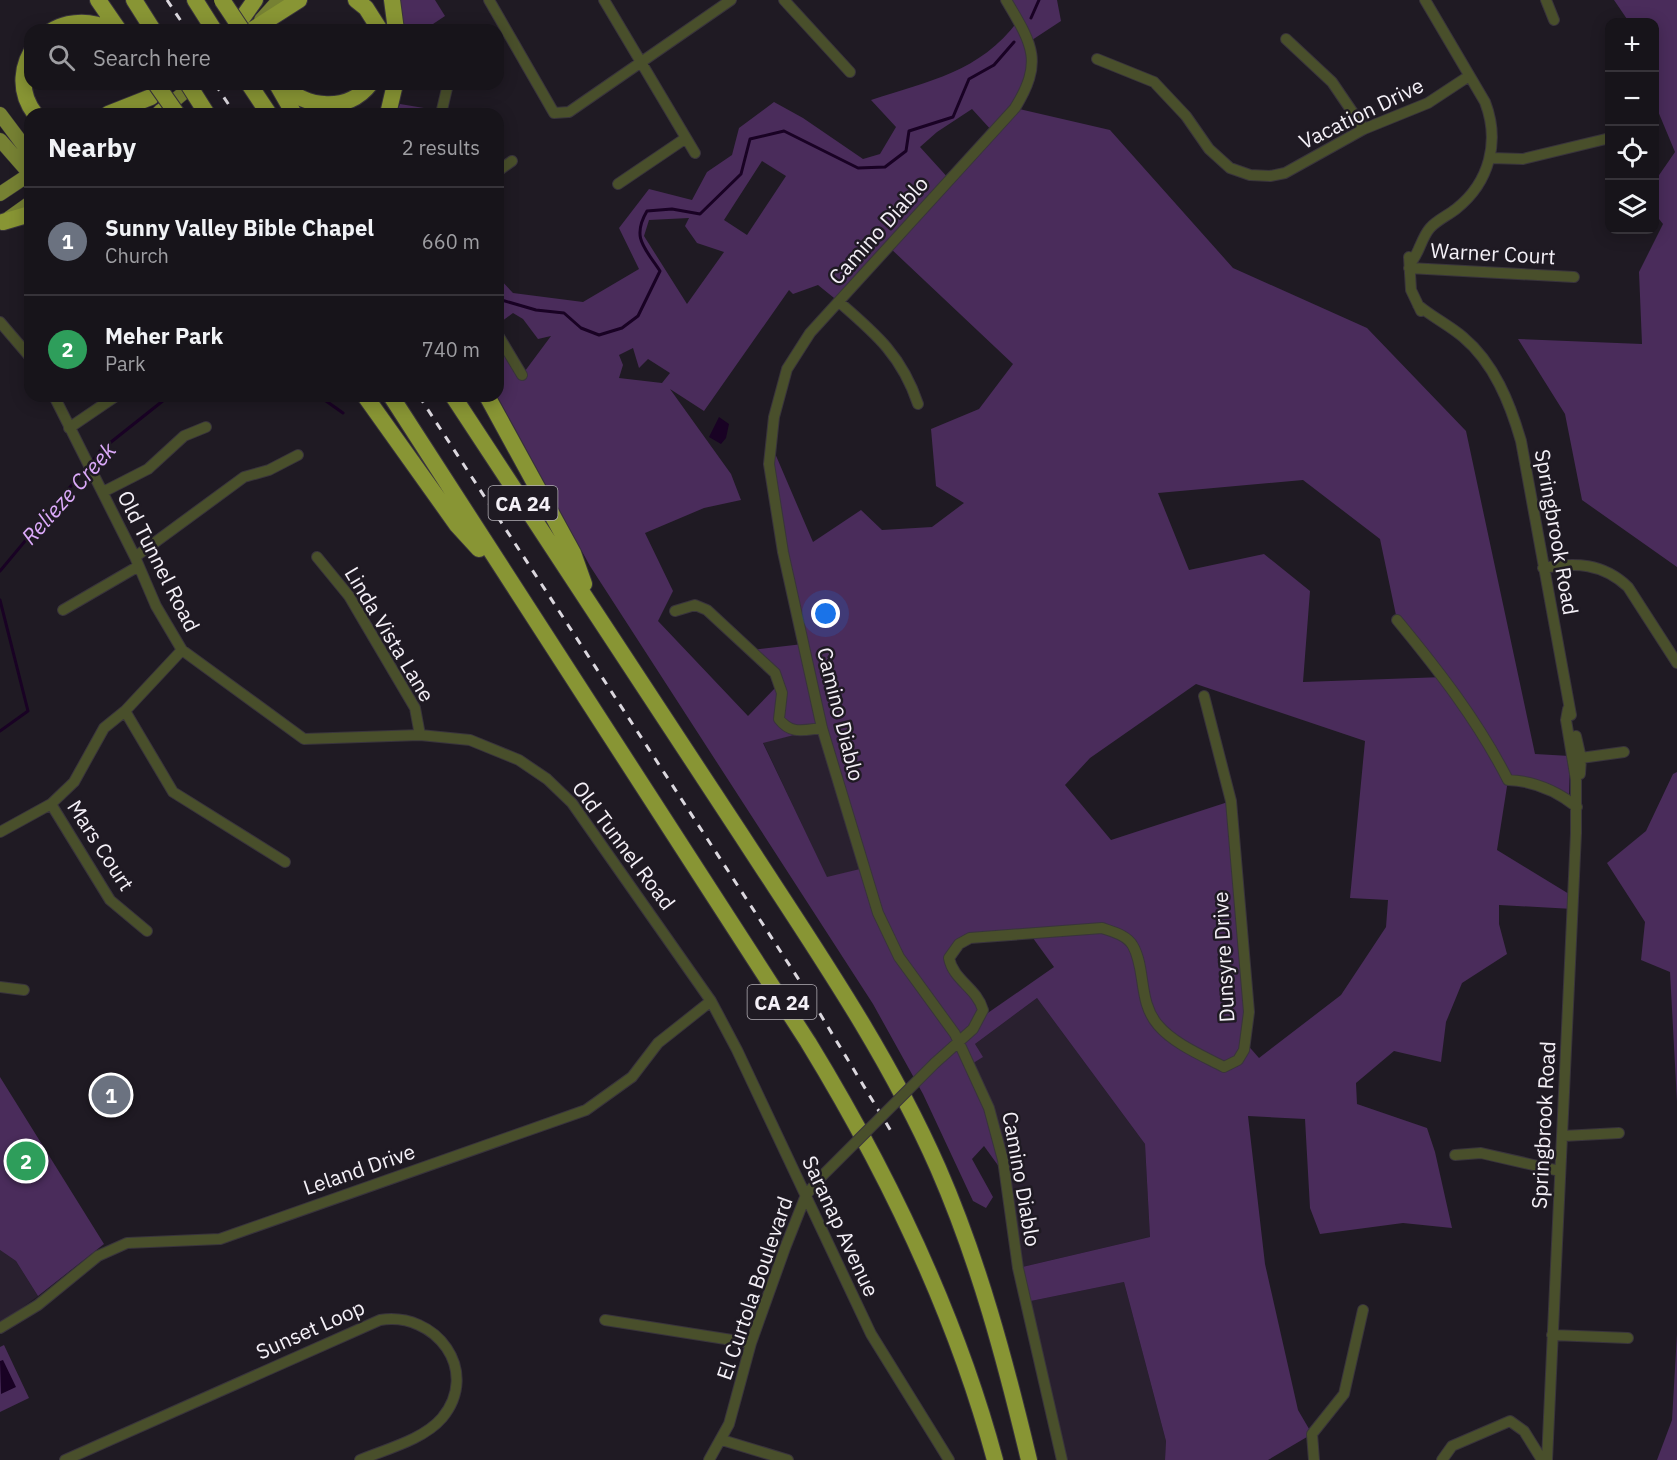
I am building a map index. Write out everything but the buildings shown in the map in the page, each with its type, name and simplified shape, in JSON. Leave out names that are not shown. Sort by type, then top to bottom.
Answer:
[{"type":"highway","points":[[98,0],[115,24]]},
{"type":"highway","points":[[134,0],[149,24]]},
{"type":"highway","points":[[222,0],[244,24]]},
{"type":"highway","points":[[248,24],[257,0]]},
{"type":"highway","points":[[253,24],[299,0]]},
{"type":"highway","points":[[356,0],[366,8],[376,24]]},
{"type":"highway","points":[[392,0],[395,24]]},
{"type":"highway","points":[[197,3],[210,24]]},
{"type":"highway","points":[[56,12],[79,10],[94,16],[104,24]]},
{"type":"highway","points":[[12,53],[12,82],[19,97],[29,108]]},
{"type":"highway","points":[[120,108],[154,90],[162,108]]},
{"type":"highway","points":[[192,90],[203,108]]},
{"type":"highway","points":[[254,90],[265,108]]},
{"type":"highway","points":[[280,90],[290,108]]},
{"type":"highway","points":[[289,90],[298,98],[328,105],[355,98],[364,90]]},
{"type":"highway","points":[[389,108],[394,90]]},
{"type":"highway","points":[[1,223],[24,216]]},
{"type":"highway","points":[[367,402],[457,525],[506,577]]},
{"type":"highway","name":"CA 24","points":[[395,402],[808,1042],[847,1107],[891,1191],[931,1277],[971,1383],[995,1460]]},
{"type":"highway","name":"CA 24","points":[[457,402],[831,973],[876,1046],[913,1115],[948,1192],[972,1254],[995,1326],[1029,1458]]},
{"type":"highway","points":[[490,402],[573,553],[593,610]]},
{"type":"main road","points":[[251,24],[279,0]]},
{"type":"main road","points":[[133,108],[154,90]]},
{"type":"main road","points":[[169,108],[188,90]]},
{"type":"main road","points":[[0,112],[24,134]]},
{"type":"main road","points":[[0,112],[24,146]]},
{"type":"main road","points":[[0,140],[24,167]]},
{"type":"main road","points":[[0,194],[24,178]]},
{"type":"main road","points":[[1,223],[24,207]]},
{"type":"street","points":[[489,0],[499,24]]},
{"type":"street","points":[[604,0],[643,62],[695,153]]},
{"type":"street","points":[[504,35],[554,113],[569,112],[731,0]]},
{"type":"street","points":[[784,0],[850,72]]},
{"type":"street","name":"Camino Diablo","points":[[1006,0],[1029,42],[1034,68],[1024,93],[1015,108],[810,333],[787,369],[774,417],[769,464],[783,552],[822,728],[878,913],[904,964],[958,1040],[990,1108],[999,1144],[1018,1268],[1062,1460]]},
{"type":"street","points":[[1420,0],[1437,23]]},
{"type":"street","points":[[1410,265],[1412,245],[1418,232],[1438,213],[1465,199],[1478,184],[1491,158],[1491,120],[1469,76],[1425,0]]},
{"type":"street","points":[[1546,0],[1554,20]]},
{"type":"street","points":[[1286,39],[1332,82],[1364,129]]},
{"type":"street","name":"Vacation Drive","points":[[1096,59],[1154,82],[1186,116],[1209,149],[1230,168],[1250,175],[1270,176],[1285,173],[1364,129],[1428,103],[1469,76]]},
{"type":"street","points":[[442,108],[447,90]]},
{"type":"street","points":[[618,184],[686,138]]},
{"type":"street","points":[[1491,158],[1523,159],[1605,139]]},
{"type":"street","points":[[504,167],[512,161]]},
{"type":"street","name":"Warner Court","points":[[1410,265],[1574,277]]},
{"type":"street","name":"Springbrook Road","points":[[1410,265],[1411,290],[1418,305],[1462,336],[1482,357],[1511,406],[1521,441],[1568,709],[1581,758],[1576,792]]},
{"type":"street","points":[[839,302],[891,350],[912,386],[918,404]]},
{"type":"street","points":[[2,327],[24,351]]},
{"type":"street","points":[[504,345],[522,375]]},
{"type":"street","name":"Old Tunnel Road","points":[[57,402],[103,492],[156,606],[182,650],[304,739],[420,735],[461,738],[495,748],[534,769],[560,790],[582,816],[711,1001]]},
{"type":"street","points":[[69,428],[107,402]]},
{"type":"street","points":[[103,492],[148,469],[184,436],[206,427]]},
{"type":"street","points":[[63,610],[136,562],[244,477],[269,470],[298,454]]},
{"type":"street","name":"Linda Vista Lane","points":[[317,557],[349,596],[415,708],[420,735]]},
{"type":"street","points":[[1543,568],[1567,564],[1590,565],[1618,578],[1628,587],[1677,663]]},
{"type":"street","points":[[675,611],[695,605],[707,610],[775,672],[782,693],[779,719],[785,727],[799,731],[822,728]]},
{"type":"street","points":[[1396,620],[1469,712],[1508,780],[1541,786],[1563,795],[1577,807]]},
{"type":"street","points":[[0,832],[51,804],[74,782],[104,728],[125,711],[182,650]]},
{"type":"street","name":"Dunsyre Drive","points":[[958,1040],[973,1029],[984,1010],[980,997],[951,968],[949,958],[959,944],[970,938],[1102,928],[1120,934],[1133,946],[1148,1010],[1158,1026],[1192,1050],[1224,1067],[1238,1060],[1244,1050],[1249,1012],[1232,813],[1204,696]]},
{"type":"street","name":"Springbrook Road","points":[[1544,1460],[1563,1136],[1577,807],[1566,720],[1568,709]]},
{"type":"street","points":[[125,711],[173,792],[285,862]]},
{"type":"street","points":[[1581,758],[1624,752]]},
{"type":"street","name":"Mars Court","points":[[51,804],[110,900],[147,931]]},
{"type":"street","points":[[0,987],[24,990]]},
{"type":"street","name":"Saranap Avenue","points":[[711,1001],[871,1334],[949,1460]]},
{"type":"street","name":"Leland Drive","points":[[0,1328],[38,1305],[98,1257],[128,1243],[219,1239],[586,1110],[632,1077],[658,1043],[711,1001]]},
{"type":"street","name":"El Curtola Boulevard","points":[[709,1460],[729,1424],[751,1343],[806,1195],[822,1176],[958,1040]]},
{"type":"street","points":[[1563,1136],[1619,1133]]},
{"type":"street","points":[[1455,1155],[1481,1153],[1560,1172]]},
{"type":"street","points":[[1314,1460],[1312,1434],[1344,1394],[1363,1310]]},
{"type":"street","name":"Sunset Loop","points":[[65,1460],[380,1320],[393,1318],[423,1325],[436,1335],[455,1363],[457,1376],[449,1407],[428,1429],[360,1460]]},
{"type":"street","points":[[605,1320],[751,1343]]},
{"type":"street","points":[[1552,1335],[1628,1338]]},
{"type":"street","points":[[1442,1460],[1452,1446],[1510,1421],[1524,1431],[1544,1460]]},
{"type":"street","points":[[722,1440],[788,1460]]},
{"type":"shaded area","points":[[400,0],[435,0],[445,16],[433,24],[403,24]]},
{"type":"shaded area","points":[[1006,0],[1057,0],[1061,21],[1029,42],[1033,68],[1015,108],[1110,130],[1233,268],[1367,328],[1466,431],[1535,754],[1570,756],[1569,799],[1508,780],[1497,850],[1574,897],[1573,909],[1499,905],[1499,924],[1507,954],[1462,983],[1446,1022],[1441,1062],[1394,1051],[1356,1083],[1357,1104],[1427,1128],[1435,1152],[1452,1228],[1403,1223],[1320,1234],[1310,1208],[1305,1119],[1248,1116],[1265,1264],[1298,1410],[1312,1434],[1268,1460],[1165,1460],[1166,1441],[1124,1282],[1026,1302],[1018,1268],[1150,1237],[1145,1144],[1037,998],[975,1044],[983,1057],[970,1065],[1005,1175],[984,1146],[972,1159],[993,1197],[986,1208],[973,1201],[923,1094],[873,1004],[590,566],[500,402],[504,402],[504,345],[522,375],[551,336],[538,339],[523,319],[513,313],[504,320],[504,283],[513,293],[583,302],[639,269],[619,228],[649,189],[692,200],[707,172],[732,155],[739,128],[774,102],[803,118],[863,159],[880,154],[896,127],[871,100],[952,72],[987,52],[1018,21]],"holes":[[[972,109],[993,132],[950,180],[920,147],[937,132]],[[762,161],[786,176],[747,235],[724,220]],[[689,218],[685,226],[697,243],[724,252],[687,304],[644,236],[649,220]],[[889,247],[1013,364],[979,409],[931,429],[936,486],[964,503],[932,527],[882,530],[861,510],[813,542],[771,444],[783,552],[803,644],[752,650],[775,672],[777,686],[748,716],[658,621],[673,591],[645,533],[704,508],[741,500],[731,474],[670,389],[704,411],[789,290],[793,294],[818,285],[839,302]],[[633,348],[639,368],[648,359],[670,373],[662,383],[619,378],[623,365],[619,355]],[[1303,480],[1380,539],[1397,620],[1444,677],[1303,682],[1310,591],[1264,554],[1189,570],[1158,493]],[[1196,684],[1365,741],[1350,898],[1388,900],[1386,927],[1341,995],[1259,1058],[1245,1042],[1249,1012],[1231,801],[1111,840],[1065,785],[1090,758]],[[821,728],[864,868],[827,877],[763,743]],[[1030,934],[1054,967],[982,1017],[983,1010],[949,958],[970,938]]]},
{"type":"shaded area","points":[[1614,0],[1677,0],[1677,567],[1582,500],[1565,414],[1518,339],[1642,344],[1639,272],[1663,224],[1659,219],[1659,175],[1675,152],[1659,114],[1659,18],[1626,18]]},
{"type":"shaded area","points":[[400,104],[424,108],[398,108]]},
{"type":"shaded area","points":[[719,417],[729,424],[726,438],[721,444],[709,437]]},
{"type":"shaded area","points":[[822,728],[864,868],[827,878],[763,742]]},
{"type":"shaded area","points":[[1677,772],[1677,1102],[1670,972],[1641,960],[1645,922],[1607,863],[1646,831],[1673,774]]},
{"type":"shaded area","points":[[1037,998],[1145,1144],[1150,1237],[1018,1268],[1003,1160],[970,1065],[975,1044]]},
{"type":"shaded area","points":[[0,1077],[104,1244],[38,1296],[16,1261],[0,1250]]},
{"type":"shaded area","points":[[0,1250],[16,1261],[38,1296],[0,1324]]},
{"type":"shaded area","points":[[1124,1282],[1166,1441],[1165,1460],[1062,1460],[1026,1302]]},
{"type":"shaded area","points":[[1677,1334],[1677,1460],[1657,1460],[1672,1420]]},
{"type":"shaded area","points":[[4,1345],[29,1398],[0,1412],[0,1347]]},
{"type":"shaded area","points":[[3,1360],[16,1387],[1,1394],[0,1361]]},
{"type":"waterway","points":[[1031,18],[1039,0]]},
{"type":"waterway","points":[[504,301],[536,310],[564,313],[581,328],[599,335],[622,328],[638,316],[660,271],[645,249],[640,236],[642,220],[647,211],[672,209],[700,214],[741,174],[750,139],[784,131],[858,168],[885,167],[906,151],[909,131],[953,117],[969,79],[994,65],[1014,42]]},
{"type":"waterway","name":"Relieze Creek","points":[[91,463],[101,450],[161,402]]},
{"type":"waterway","name":"Relieze Creek","points":[[327,402],[343,413]]},
{"type":"waterway","name":"Relieze Creek","points":[[0,571],[86,468]]},
{"type":"waterway","name":"Relieze Creek","points":[[0,600],[28,711],[0,731]]},
{"type":"railway","points":[[167,0],[183,24]]},
{"type":"railway","points":[[219,90],[231,108]]},
{"type":"railway","points":[[423,402],[805,989],[894,1136]]},
{"type":"place","name":"Sunny Valley Bible Chapel","points":[[111,1095]]},
{"type":"place","name":"Meher Park","points":[[26,1161]]}]
